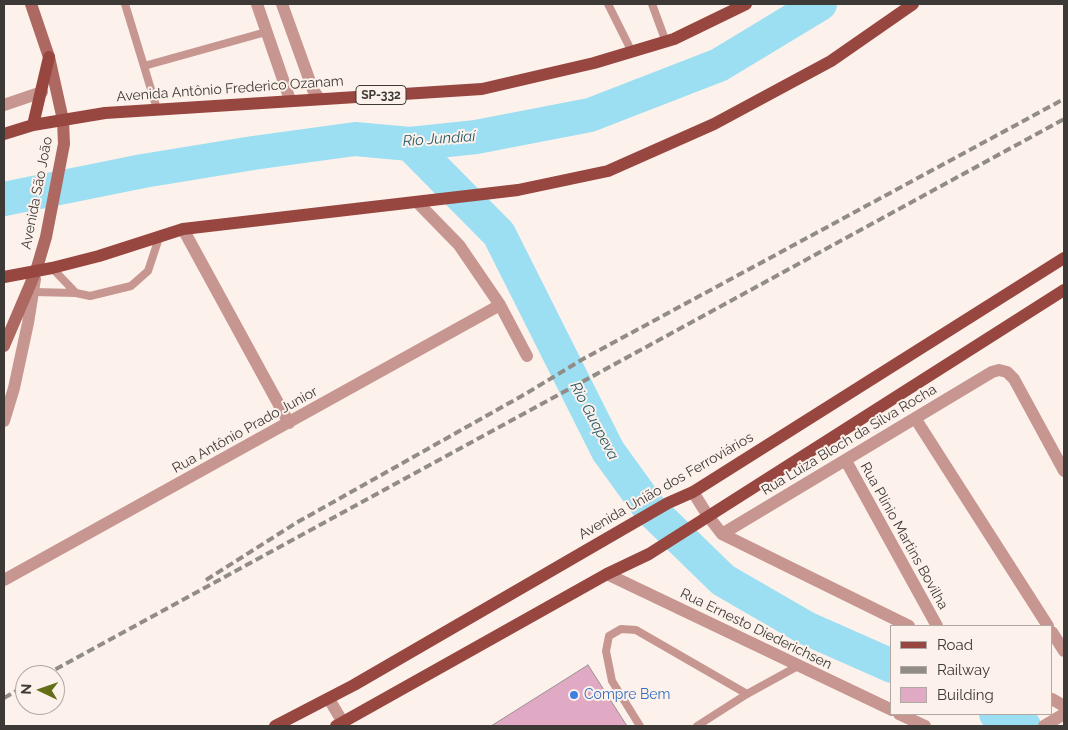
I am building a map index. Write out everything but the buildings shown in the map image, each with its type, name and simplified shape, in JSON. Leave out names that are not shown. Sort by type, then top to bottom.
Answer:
[{"type":"main road","name":"Avenida São João","points":[[4,346],[36,271],[46,237],[64,144],[63,120],[49,57],[32,4]]},
{"type":"main road","name":"Avenida Antônio Frederico Ozanam","points":[[4,134],[33,125],[105,113],[482,89],[594,63],[666,42],[746,4]]},
{"type":"main road","points":[[4,277],[52,268],[99,256],[183,229],[518,190],[608,171],[714,124],[831,61],[913,4]]},
{"type":"main road","points":[[33,125],[49,57]]},
{"type":"main road","name":"Avenida União dos Ferroviários","points":[[275,726],[329,699],[628,528],[668,503],[693,492],[1064,258]]},
{"type":"main road","points":[[341,725],[607,574],[649,554],[1064,290]]},
{"type":"street","points":[[256,4],[290,100]]},
{"type":"street","points":[[282,4],[313,90],[319,98]]},
{"type":"street","points":[[4,105],[42,92]]},
{"type":"street","points":[[417,202],[459,245],[500,305],[526,356]]},
{"type":"street","points":[[183,229],[289,423]]},
{"type":"street","name":"Avenida São João","points":[[4,421],[14,388],[28,323],[36,271]]},
{"type":"street","name":"Rua Antônio Prado Junior","points":[[4,580],[500,305]]},
{"type":"street","name":"Rua Luiza Bloch da Silva Rocha","points":[[722,534],[992,372],[999,370],[1007,372],[1014,379],[1064,471]]},
{"type":"street","points":[[915,418],[1047,625]]},
{"type":"street","name":"Rua Plínio Martins Bovilha","points":[[846,461],[936,625]]},
{"type":"street","points":[[693,492],[706,517],[722,534],[907,625]]},
{"type":"street","name":"Rua Ernesto Diederichsen","points":[[607,574],[890,709]]},
{"type":"street","points":[[1053,634],[1064,651]]},
{"type":"street","points":[[329,699],[341,725]]},
{"type":"street","points":[[901,715],[925,726]]},
{"type":"street","points":[[1044,726],[1060,716]]},
{"type":"lane","points":[[125,4],[157,109]]},
{"type":"lane","points":[[608,4],[632,52]]},
{"type":"lane","points":[[652,4],[666,42]]},
{"type":"lane","points":[[144,66],[266,32]]},
{"type":"lane","points":[[33,292],[76,293],[90,296],[131,286],[148,271],[159,238]]},
{"type":"lane","points":[[52,268],[76,293]]},
{"type":"lane","points":[[640,726],[612,681],[606,651],[609,636],[621,629],[636,630],[747,694]]},
{"type":"lane","points":[[697,726],[709,723],[747,694],[798,666]]},
{"type":"waterway","name":"Rio Jundiaí","points":[[4,199],[143,171],[253,153],[355,139],[410,144],[476,137],[590,115],[719,65],[820,4]]},
{"type":"waterway","name":"Rio Guapeva","points":[[410,144],[499,234],[608,451],[650,509],[723,580],[806,628],[890,665]]},
{"type":"waterway","name":"Rio Guapeva","points":[[998,715],[1024,726]]},
{"type":"railway","points":[[206,580],[296,523],[527,393],[583,359],[1064,99]]},
{"type":"railway","points":[[63,665],[1064,119]]},
{"type":"railway","points":[[4,698],[15,692]]},
{"type":"place","name":"Compre Bem","points":[[574,695]]}]
